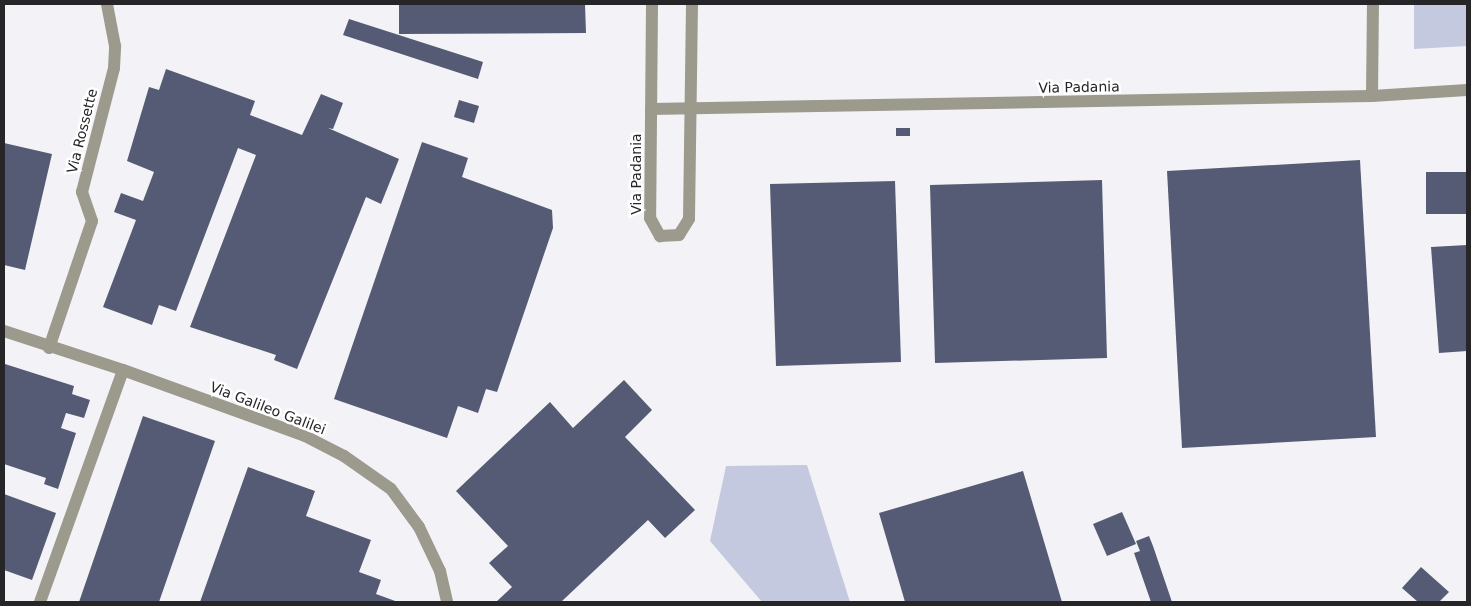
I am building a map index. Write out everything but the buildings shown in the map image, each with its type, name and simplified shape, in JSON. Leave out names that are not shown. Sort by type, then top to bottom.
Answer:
[{"type":"street","name":"Via Rossette","points":[[49,348],[92,221],[82,192],[114,68],[115,46],[107,4]]},
{"type":"street","name":"Via Padania","points":[[652,4],[650,218],[660,236],[679,235],[690,220],[692,4]]},
{"type":"street","points":[[1372,96],[1373,4]]},
{"type":"street","name":"Via Padania","points":[[651,109],[1372,96],[1467,90]]},
{"type":"street","name":"Via Galileo Galilei","points":[[4,331],[49,348],[123,370],[305,436],[344,456],[391,489],[419,527],[440,571],[447,602]]},
{"type":"street","points":[[40,602],[123,370]]},
{"type":"shaded area","points":[[1414,4],[1467,4],[1467,46],[1414,49]]},
{"type":"shaded area","points":[[807,465],[850,602],[762,602],[710,541],[726,466]]}]
